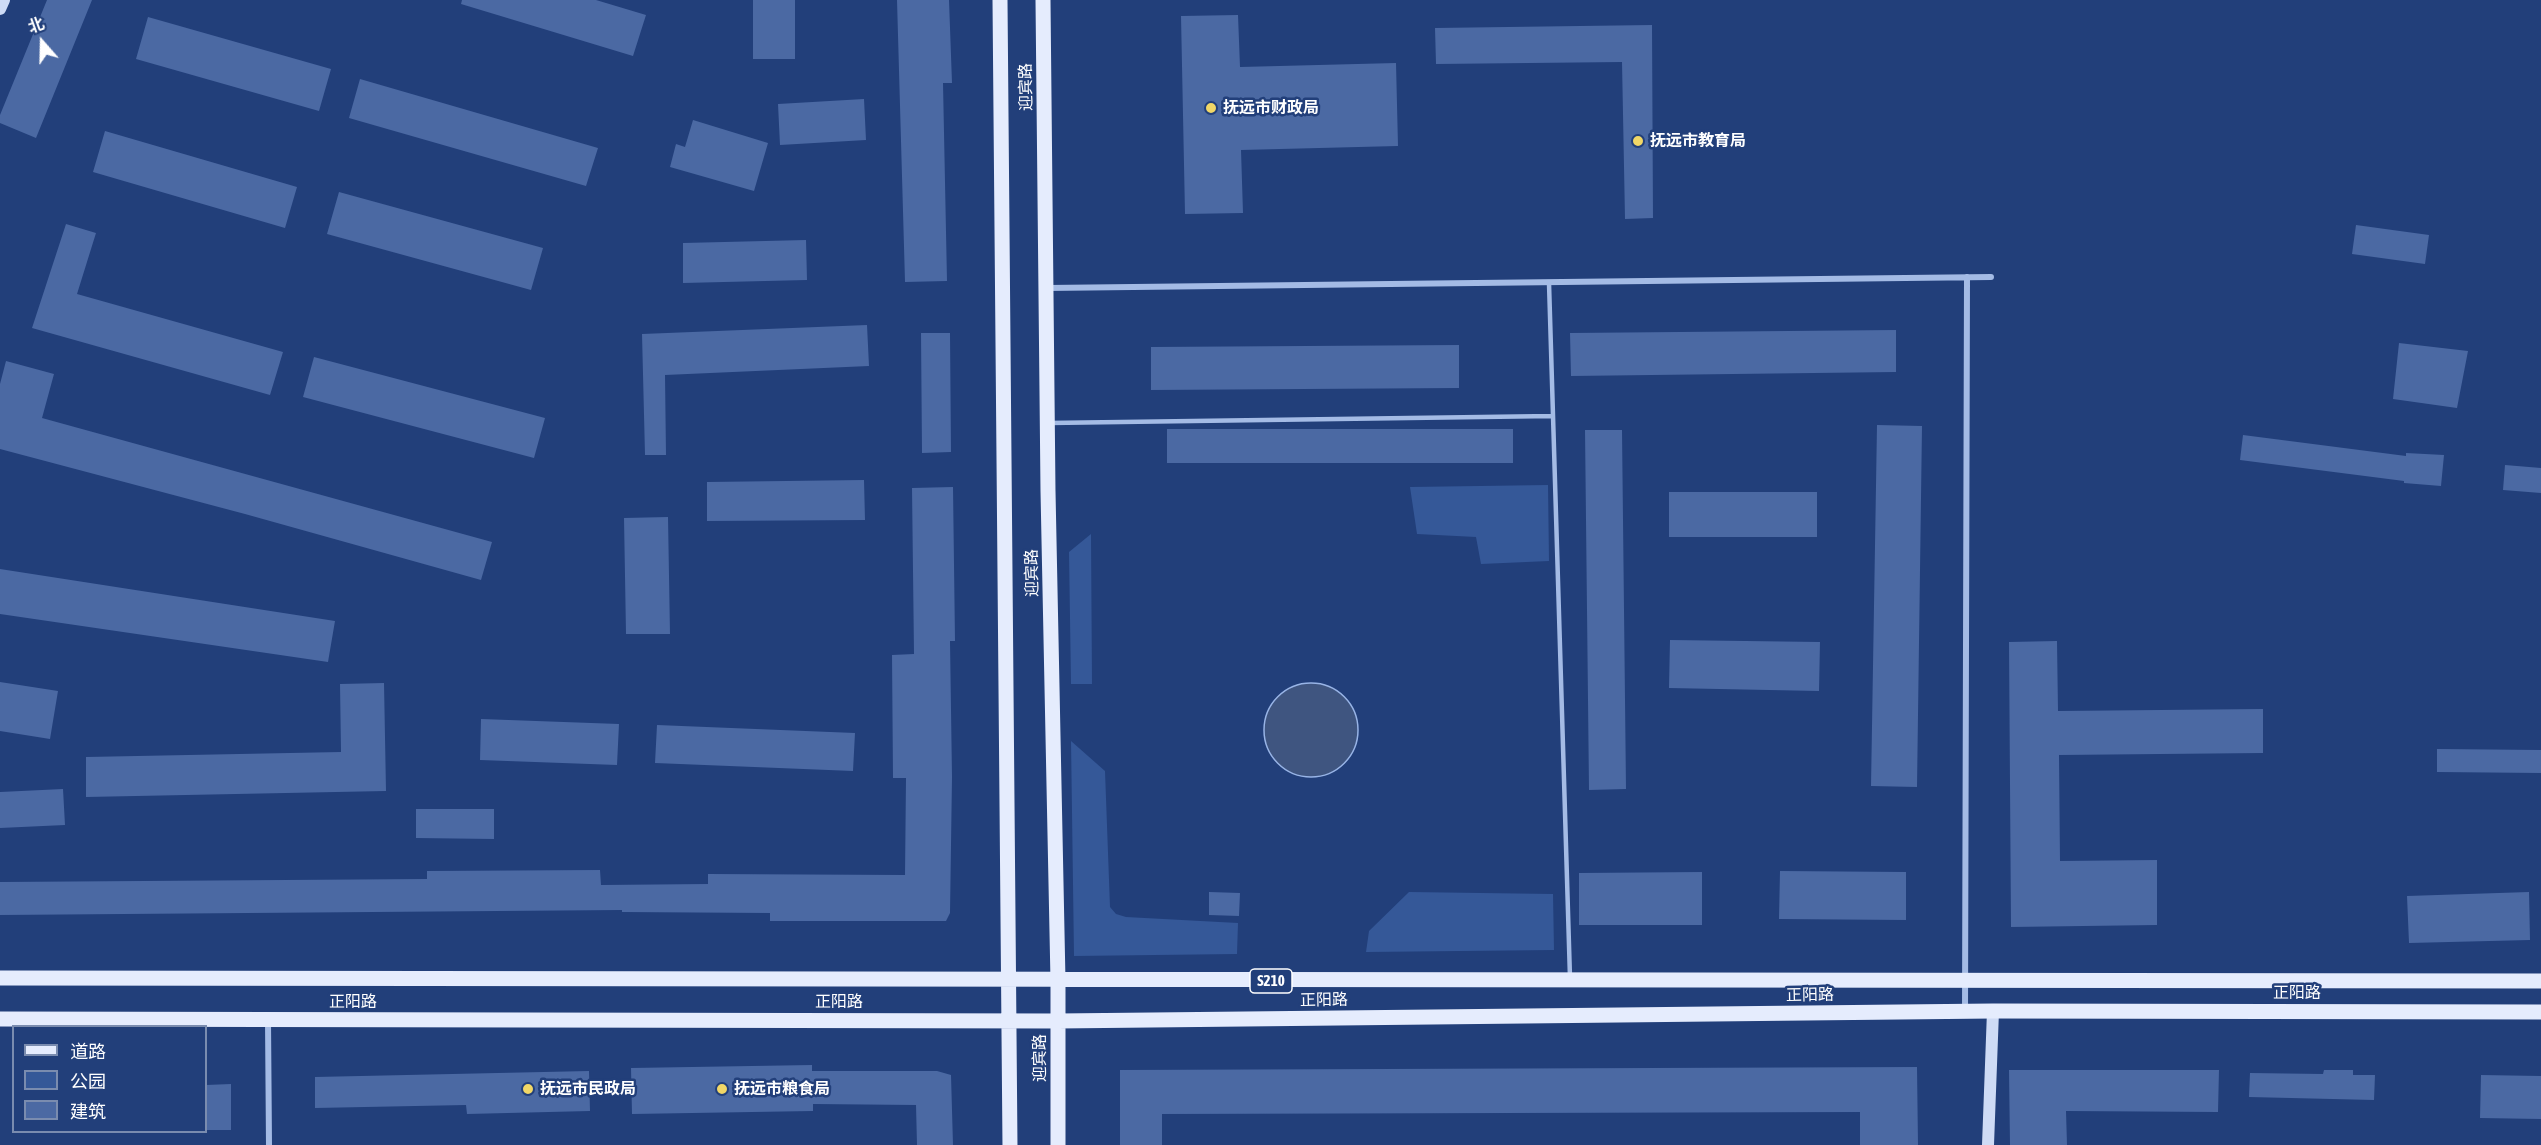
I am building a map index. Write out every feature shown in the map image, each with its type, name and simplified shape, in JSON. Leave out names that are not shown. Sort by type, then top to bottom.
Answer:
[{"type":"main road","name":"迎宾路","points":[[1000,0],[1010,1145]]},
{"type":"main road","name":"迎宾路","points":[[1043,0],[1047,423],[1058,981],[1058,1145]]},
{"type":"main road","name":"正阳路","points":[[0,978],[1010,981],[2541,981]]},
{"type":"main road","name":"正阳路","points":[[0,1018],[1058,1021],[1965,1011],[2541,1012]]},
{"type":"street","points":[[0,9],[4,0]]},
{"type":"street","points":[[1965,1011],[1967,277]]},
{"type":"street","points":[[1046,288],[1991,277]]},
{"type":"street","points":[[1988,1145],[1993,1011]]},
{"type":"street","points":[[268,1020],[269,1145]]},
{"type":"lane","points":[[1549,283],[1570,981]]},
{"type":"lane","points":[[1047,423],[1553,416]]},
{"type":"green space","points":[[1548,485],[1549,561],[1481,564],[1476,537],[1417,534],[1410,487]]},
{"type":"green space","points":[[1091,534],[1092,684],[1071,684],[1069,552]]},
{"type":"green space","points":[[1071,741],[1105,771],[1110,907],[1116,914],[1126,917],[1238,923],[1237,954],[1074,956]]},
{"type":"green space","points":[[1409,892],[1553,894],[1554,950],[1366,952],[1369,931]]},
{"type":"shaded area","points":[[1302,683],[1320,683],[1345,696],[1355,712],[1358,730],[1355,748],[1345,764],[1320,777],[1302,777],[1277,764],[1264,739],[1264,721],[1277,696]]},
{"type":"building","points":[[47,0],[92,0],[36,138],[0,123],[0,115]]},
{"type":"building","points":[[462,0],[596,0],[646,15],[633,56],[461,4]]},
{"type":"building","points":[[753,0],[795,0],[795,59],[753,59]]},
{"type":"building","points":[[897,0],[949,0],[952,83],[943,83],[947,281],[905,282]]},
{"type":"building","points":[[1238,15],[1240,67],[1396,63],[1398,146],[1241,150],[1243,213],[1185,214],[1181,16]]},
{"type":"building","points":[[148,17],[331,69],[319,111],[136,59]]},
{"type":"building","name":"抚远市教育局","points":[[1652,25],[1653,218],[1625,219],[1622,62],[1436,64],[1435,28]]},
{"type":"building","points":[[360,79],[598,148],[586,186],[349,118]]},
{"type":"building","points":[[864,99],[866,140],[780,145],[778,104]]},
{"type":"building","points":[[693,120],[768,143],[754,191],[670,167],[676,144],[685,147]]},
{"type":"building","points":[[105,131],[297,187],[285,228],[93,172]]},
{"type":"building","points":[[339,192],[543,248],[531,290],[327,234]]},
{"type":"building","points":[[66,224],[96,233],[77,294],[283,352],[270,395],[32,328]]},
{"type":"building","points":[[2356,225],[2429,235],[2425,264],[2352,254]]},
{"type":"building","points":[[806,240],[807,280],[683,283],[683,243]]},
{"type":"building","points":[[867,325],[869,366],[665,375],[666,455],[645,455],[642,334]]},
{"type":"building","points":[[1896,330],[1896,372],[1571,376],[1570,333]]},
{"type":"building","points":[[921,333],[950,333],[951,452],[922,453]]},
{"type":"building","points":[[2399,343],[2468,351],[2457,408],[2393,399]]},
{"type":"building","points":[[1459,345],[1459,388],[1151,390],[1151,347]]},
{"type":"building","points":[[314,357],[545,418],[534,458],[303,397]]},
{"type":"building","points":[[6,361],[54,374],[42,418],[492,542],[481,580],[0,449],[0,384]]},
{"type":"building","points":[[1877,425],[1922,426],[1917,787],[1871,786]]},
{"type":"building","points":[[1167,429],[1513,429],[1513,463],[1167,463]]},
{"type":"building","points":[[1585,430],[1622,430],[1626,789],[1589,790]]},
{"type":"building","points":[[2243,435],[2406,456],[2406,453],[2444,455],[2441,486],[2240,460]]},
{"type":"building","points":[[2505,465],[2541,468],[2541,493],[2503,490]]},
{"type":"building","points":[[864,480],[865,520],[707,521],[707,482]]},
{"type":"building","points":[[953,487],[955,641],[950,641],[952,777],[950,913],[946,921],[770,921],[770,913],[622,912],[622,910],[0,915],[0,882],[427,879],[427,871],[600,870],[601,885],[708,884],[708,874],[905,875],[906,778],[893,778],[892,655],[914,654],[912,488]]},
{"type":"building","points":[[1669,492],[1817,492],[1817,537],[1669,537]]},
{"type":"building","points":[[668,517],[670,634],[626,634],[624,518]]},
{"type":"building","points":[[0,569],[335,621],[328,662],[0,614]]},
{"type":"building","points":[[1670,640],[1820,642],[1819,691],[1669,688]]},
{"type":"building","points":[[2057,641],[2058,711],[2263,709],[2263,753],[2059,755],[2060,861],[2157,860],[2157,925],[2011,927],[2009,642]]},
{"type":"building","points":[[0,682],[58,691],[50,739],[0,731]]},
{"type":"building","points":[[384,683],[386,791],[86,797],[86,757],[341,752],[340,684]]},
{"type":"building","points":[[481,719],[619,724],[617,765],[480,760]]},
{"type":"building","points":[[657,725],[855,733],[853,771],[655,763]]},
{"type":"building","points":[[2437,749],[2541,750],[2541,773],[2437,772]]},
{"type":"building","points":[[63,789],[65,825],[0,828],[0,792]]},
{"type":"building","points":[[416,809],[494,809],[494,839],[416,838]]},
{"type":"building","points":[[1780,871],[1906,872],[1906,920],[1779,919]]},
{"type":"building","points":[[1702,872],[1702,925],[1579,925],[1579,873]]},
{"type":"building","points":[[1209,892],[1240,893],[1239,916],[1209,915]]},
{"type":"building","points":[[2529,892],[2530,940],[2409,943],[2407,896]]},
{"type":"building","points":[[812,1065],[812,1071],[937,1071],[951,1075],[953,1145],[917,1145],[916,1105],[813,1104],[813,1111],[632,1114],[631,1068]]},
{"type":"building","points":[[1917,1067],[1918,1145],[1860,1145],[1860,1112],[1162,1114],[1162,1145],[1120,1145],[1120,1070]]},
{"type":"building","points":[[2009,1070],[2219,1070],[2218,1112],[2066,1111],[2067,1145],[2010,1145]]},
{"type":"building","points":[[2324,1070],[2353,1070],[2353,1075],[2375,1075],[2374,1100],[2249,1097],[2250,1073],[2323,1074]]},
{"type":"building","points":[[589,1071],[590,1111],[467,1114],[466,1105],[315,1108],[315,1077]]},
{"type":"building","points":[[2481,1075],[2541,1076],[2541,1119],[2480,1118]]},
{"type":"building","points":[[231,1084],[231,1130],[207,1130],[207,1085]]},
{"type":"place","name":"抚远市财政局","points":[[1211,108]]},
{"type":"place","name":"抚远市教育局","points":[[1638,141]]},
{"type":"place","name":"抚远市民政局","points":[[528,1089]]},
{"type":"place","name":"抚远市粮食局","points":[[722,1089]]}]
